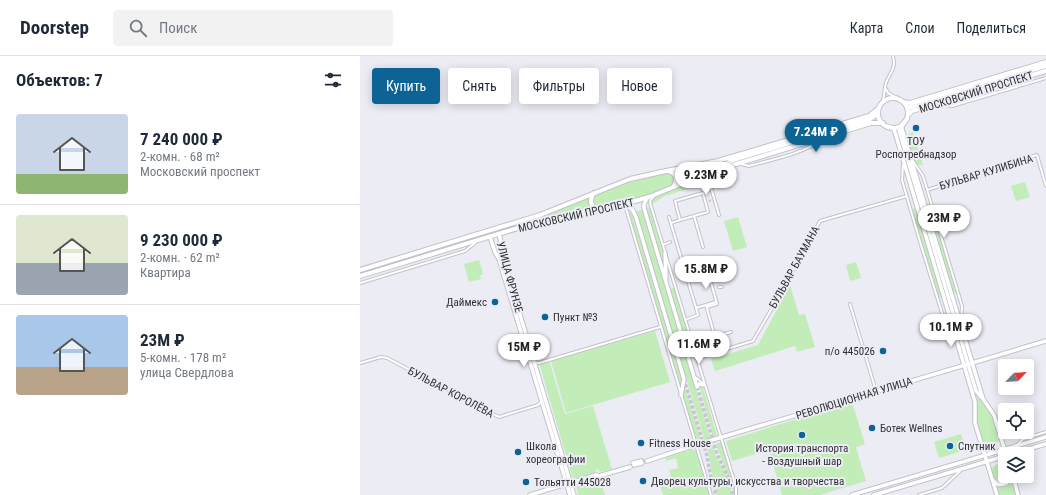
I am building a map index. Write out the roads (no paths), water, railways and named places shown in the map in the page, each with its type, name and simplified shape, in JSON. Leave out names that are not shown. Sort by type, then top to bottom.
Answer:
[{"type":"main road","name":"МОСКОВСКИЙ ПРОСПЕКТ","points":[[901,100],[910,103],[1046,62]]},
{"type":"main road","name":"МОСКОВСКИЙ ПРОСПЕКТ","points":[[907,108],[1046,66]]},
{"type":"main road","name":"МОСКОВСКИЙ ПРОСПЕКТ","points":[[908,115],[912,111],[1046,71]]},
{"type":"main road","points":[[976,401],[968,364],[960,323],[902,129],[908,115],[907,108],[901,100],[889,98],[882,102],[879,108],[879,117],[885,125],[893,128],[895,132],[953,328],[968,364],[982,398]]},
{"type":"main road","name":"МОСКОВСКИЙ ПРОСПЕКТ","points":[[360,270],[540,215],[594,192],[630,180],[666,171],[719,161],[869,116],[879,108]]},
{"type":"main road","name":"МОСКОВСКИЙ ПРОСПЕКТ","points":[[719,161],[732,160],[879,117]]},
{"type":"main road","name":"МОСКОВСКИЙ ПРОСПЕКТ","points":[[721,167],[739,163],[874,122],[885,125]]},
{"type":"main road","points":[[892,127],[898,127],[904,123]]},
{"type":"main road","points":[[899,130],[904,123]]},
{"type":"main road","points":[[885,125],[899,130]]},
{"type":"main road","points":[[899,130],[976,391],[975,420],[997,495]]},
{"type":"main road","name":"МОСКОВСКИЙ ПРОСПЕКТ","points":[[360,276],[544,220],[599,210],[649,197],[721,167],[732,160]]},
{"type":"main road","points":[[719,161],[724,164],[721,167]]},
{"type":"main road","points":[[666,171],[673,173],[676,177],[676,182],[672,188]]},
{"type":"main road","points":[[594,192],[591,198],[591,203],[594,208],[599,210]]},
{"type":"main road","points":[[649,197],[644,204],[644,208],[666,285],[697,387],[699,384],[704,385]]},
{"type":"main road","points":[[624,204],[632,209],[636,216],[684,379],[681,395]]},
{"type":"main road","name":"УЛИЦА ФРУНЗЕ","points":[[497,228],[503,252],[501,258]]},
{"type":"main road","name":"УЛИЦА ФРУНЗЕ","points":[[488,231],[496,254],[501,258],[529,350],[544,409],[556,441]]},
{"type":"main road","points":[[496,254],[500,255],[503,252]]},
{"type":"main road","points":[[665,253],[666,285]]},
{"type":"main road","name":"РЕВОЛЮЦИОННАЯ УЛИЦА","points":[[647,460],[1046,341]]},
{"type":"main road","points":[[675,350],[685,347]]},
{"type":"main road","name":"УЛИЦА ФРУНЗЕ","points":[[529,350],[536,364],[556,441],[574,495]]},
{"type":"main road","points":[[976,391],[994,415],[1004,447]]},
{"type":"main road","points":[[976,401],[978,397],[982,398]]},
{"type":"main road","points":[[1012,447],[1046,437]]},
{"type":"main road","points":[[1034,447],[1044,444]]},
{"type":"main road","points":[[852,495],[998,451]]},
{"type":"main road","points":[[874,495],[998,458]]},
{"type":"main road","points":[[634,464],[642,462]]},
{"type":"main road","points":[[530,495],[629,466]]},
{"type":"main road","points":[[926,473],[928,479]]},
{"type":"main road","points":[[992,479],[995,483],[1002,485],[1007,483]]},
{"type":"main road","name":"УЛИЦА ФРУНЗЕ","points":[[569,483],[570,495]]},
{"type":"main road","points":[[1014,483],[1018,495]]},
{"type":"street","points":[[882,102],[885,95],[885,88],[894,66],[892,56]]},
{"type":"street","points":[[936,104],[952,106],[1046,78]]},
{"type":"street","points":[[885,88],[888,93],[901,100]]},
{"type":"street","points":[[739,163],[749,166],[797,152],[811,147],[825,137]]},
{"type":"street","name":"БУЛЬВАР КУЛИБИНА","points":[[927,190],[1037,155],[1046,186]]},
{"type":"street","points":[[912,160],[923,176],[962,306],[960,323]]},
{"type":"street","points":[[904,162],[902,180],[942,313],[953,328]]},
{"type":"street","points":[[707,173],[712,200],[719,215]]},
{"type":"street","points":[[671,223],[708,212],[703,193],[675,201],[680,220]]},
{"type":"street","points":[[656,194],[652,199],[651,206],[736,487],[736,495]]},
{"type":"street","name":"БУЛЬВАР БАУМАНА","points":[[696,358],[753,341],[820,221],[907,196]]},
{"type":"street","points":[[706,202],[712,200]]},
{"type":"street","points":[[624,204],[711,495]]},
{"type":"street","points":[[694,216],[703,247]]},
{"type":"street","points":[[669,218],[698,316],[685,320]]},
{"type":"street","points":[[360,283],[465,251],[477,240]]},
{"type":"street","points":[[663,245],[670,242]]},
{"type":"street","points":[[696,308],[706,306],[716,301],[708,272]]},
{"type":"street","points":[[713,290],[719,288]]},
{"type":"street","points":[[850,304],[876,392]]},
{"type":"street","points":[[706,306],[715,337],[731,332]]},
{"type":"street","points":[[536,364],[660,327]]},
{"type":"street","name":"БУЛЬВАР КОРОЛЁВА","points":[[360,363],[381,357],[387,358],[499,417],[540,405],[542,400]]},
{"type":"street","points":[[694,376],[704,385]]},
{"type":"street","points":[[536,406],[541,406],[544,409]]},
{"type":"street","points":[[1018,445],[1023,439],[1046,432]]},
{"type":"street","points":[[1044,444],[1046,449]]},
{"type":"street","points":[[919,495],[942,488],[962,469]]},
{"type":"tunnel","points":[[684,379],[707,456],[716,495]]},
{"type":"tunnel","points":[[697,387],[717,454],[728,477],[733,495]]},
{"type":"tunnel","points":[[641,461],[646,459]]},
{"type":"place","name":"ТОУ Роспотребнадзор","points":[[916,128]]},
{"type":"place","name":"Даймекс","points":[[495,302]]},
{"type":"place","name":"Пункт №3","points":[[545,317]]},
{"type":"place","name":"п/о 445026","points":[[883,351]]},
{"type":"place","name":"Ботек Wellnes","points":[[872,428]]},
{"type":"place","name":"История транспорта - Воздушный шар","points":[[802,435]]},
{"type":"place","name":"Fitness House","points":[[641,443]]},
{"type":"place","name":"Спутник","points":[[950,446]]},
{"type":"place","name":"Школа хореографии","points":[[518,452]]},
{"type":"place","name":"Дворец культуры, искусства и творчества","points":[[643,481]]},
{"type":"place","name":"Тольятти 445028","points":[[526,482]]}]
